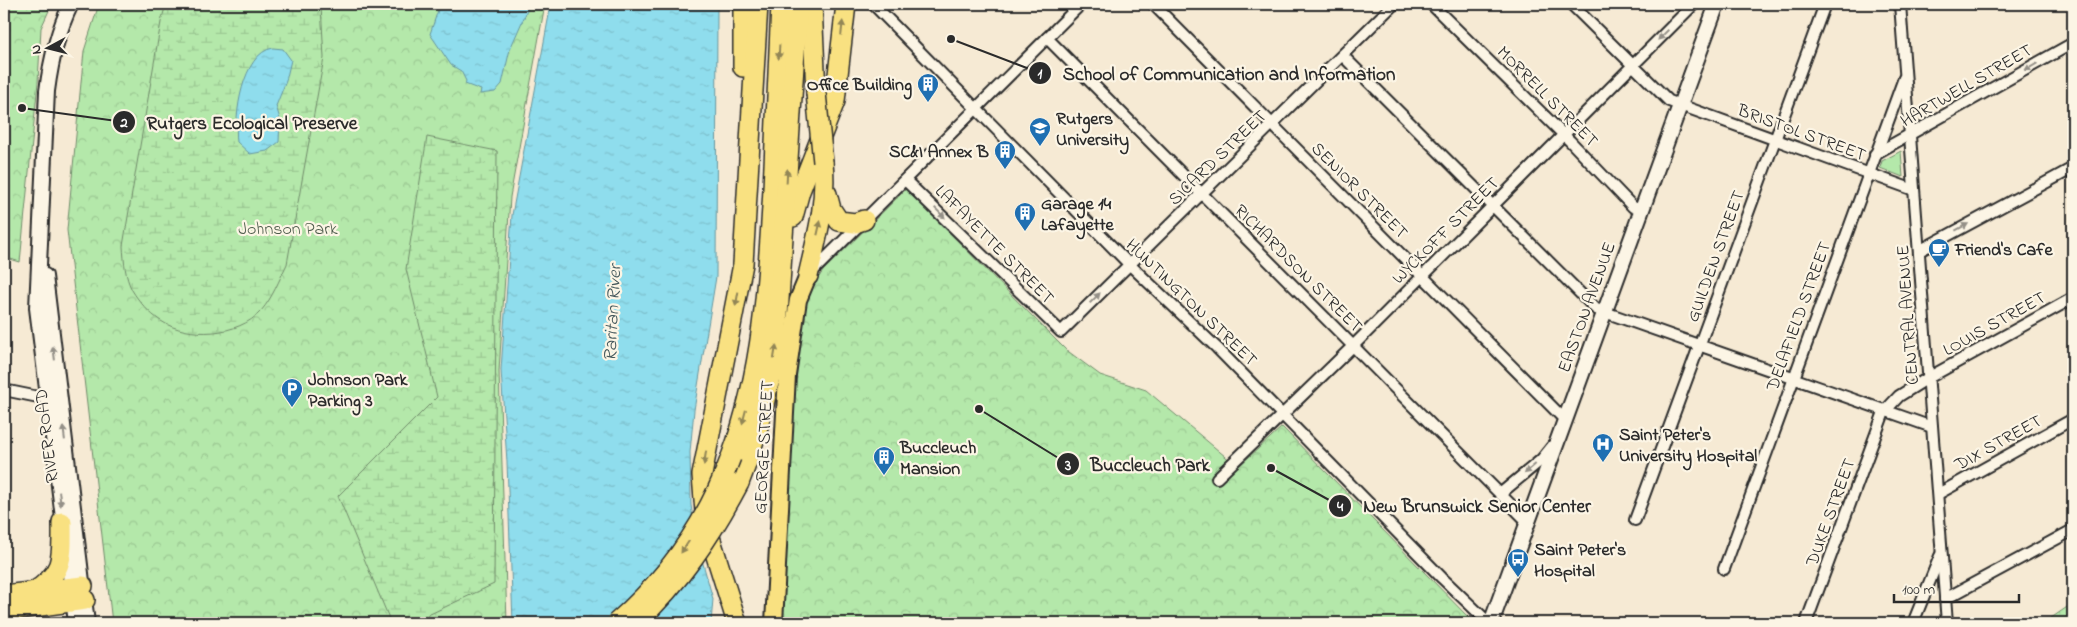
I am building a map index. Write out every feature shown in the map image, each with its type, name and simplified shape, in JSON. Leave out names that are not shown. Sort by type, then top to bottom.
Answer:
[{"type":"highway","points":[[743,4],[744,264]]},
{"type":"highway","points":[[737,623],[707,531],[703,508],[702,475],[744,264],[758,4]]},
{"type":"highway","points":[[616,623],[651,590],[678,558],[719,491],[731,458],[754,377],[769,272],[781,4]]},
{"type":"highway","points":[[636,623],[678,580],[702,547],[739,483],[760,427],[769,392],[776,346],[798,4]]},
{"type":"highway","points":[[808,276],[823,209],[825,188],[816,92],[812,4]]},
{"type":"highway","points":[[783,260],[795,206],[835,101],[846,4]]},
{"type":"highway","points":[[754,377],[760,270],[761,156],[757,24]]},
{"type":"highway","points":[[825,188],[831,209],[839,221],[854,223],[864,220]]},
{"type":"highway","points":[[33,592],[52,578],[60,564],[62,522]]},
{"type":"highway","points":[[4,595],[33,592],[78,594]]},
{"type":"highway","points":[[4,612],[78,594]]},
{"type":"highway","points":[[4,612],[32,623]]},
{"type":"main road","name":"GEORGE STREET","points":[[774,623],[787,375],[797,305],[808,276]]},
{"type":"street","name":"RIVER ROAD","points":[[71,4],[59,27],[51,57],[48,83],[37,308],[62,522],[78,594],[88,623]]},
{"type":"street","name":"HUNTINGTON STREET","points":[[873,4],[1129,264],[1217,348],[1490,623]]},
{"type":"street","points":[[808,276],[1081,4]]},
{"type":"street","name":"SENIOR STREET","points":[[1153,4],[1565,420]]},
{"type":"street","name":"SICARD STREET","points":[[1061,332],[1394,4]]},
{"type":"street","name":"MORRELL STREET","points":[[1432,4],[1564,135],[1633,207],[1641,210]]},
{"type":"street","name":"BRISTOL STREET","points":[[1571,4],[1669,102],[1914,190]]},
{"type":"street","name":"WYCKOFF STREET","points":[[1217,478],[1353,346],[1694,4]]},
{"type":"street","name":"EASTON AVENUE","points":[[1490,623],[1717,4]]},
{"type":"street","name":"GUILDEN STREET","points":[[1635,520],[1825,4]]},
{"type":"street","name":"CENTRAL AVENUE","points":[[1900,4],[1947,623]]},
{"type":"street","name":"RICHARDSON STREET","points":[[1047,38],[1528,522]]},
{"type":"street","name":"HARTWELL STREET","points":[[1875,154],[2073,43]]},
{"type":"street","points":[[1343,56],[1596,309],[1884,412],[1932,427]]},
{"type":"street","name":"DELAFIELD STREET","points":[[1724,569],[1875,154],[1906,75]]},
{"type":"street","points":[[1919,250],[2073,168]]},
{"type":"street","name":"LAFAYETTE STREET","points":[[905,180],[1061,332]]},
{"type":"street","name":"RIVER ROAD","points":[[41,244],[78,594],[76,623]]},
{"type":"street","name":"LOUIS STREET","points":[[1884,412],[1899,396],[1928,378],[2073,298]]},
{"type":"street","points":[[4,390],[48,399]]},
{"type":"street","name":"DUKE STREET","points":[[1806,623],[1884,412]]},
{"type":"street","name":"DIX STREET","points":[[1938,494],[2073,419]]},
{"type":"street","points":[[1500,494],[1540,460],[1558,440]]},
{"type":"street","points":[[1945,599],[2073,530]]},
{"type":"street","points":[[1913,623],[1942,553]]},
{"type":"green space","points":[[7,4],[52,4],[41,28],[38,82],[20,262],[4,257],[4,162],[9,135]]},
{"type":"green space","name":"Johnson Park","points":[[99,4],[545,4],[510,197],[499,371],[507,623],[112,623],[67,230],[84,51]]},
{"type":"green space","points":[[166,4],[321,4],[324,58],[287,264],[261,311],[240,326],[227,330],[213,332],[185,331],[161,321],[141,303],[130,285],[125,269],[123,246],[161,22]]},
{"type":"green space","points":[[427,137],[497,151],[494,584],[411,623],[391,623],[338,496],[437,397],[406,269]]},
{"type":"green space","points":[[1901,151],[1903,177],[1880,168],[1882,161]]},
{"type":"green space","points":[[906,189],[1065,349],[1100,375],[1146,390],[1238,467],[1282,427],[1474,623],[779,623],[792,371],[806,296],[823,271]]},
{"type":"green space","points":[[2073,603],[2073,623],[2044,623]]},
{"type":"water","points":[[440,4],[530,4],[510,49],[502,84],[495,92],[480,94],[481,90],[465,84],[466,81],[461,71],[451,65],[430,34]]},
{"type":"water","name":"Raritan River","points":[[551,4],[717,4],[716,277],[694,410],[690,452],[691,505],[696,539],[713,599],[711,623],[513,623],[507,462],[501,370],[512,215]]},
{"type":"water","points":[[273,48],[283,49],[291,60],[286,81],[276,106],[280,119],[279,142],[267,151],[250,154],[237,142],[237,117],[242,87],[254,61],[262,52]]},
{"type":"place","name":"School of Communication and Information","points":[[951,39]]},
{"type":"place","name":"Office Building","points":[[928,103]]},
{"type":"place","name":"Rutgers Ecological Preserve","points":[[22,108]]},
{"type":"place","name":"Rutgers University","points":[[1040,147]]},
{"type":"place","name":"SC&I Annex B","points":[[1005,170]]},
{"type":"place","name":"Garage 14 Lafayette","points":[[1025,232]]},
{"type":"place","name":"Friend's Cafe","points":[[1939,268]]},
{"type":"place","name":"Johnson Park Parking 3","points":[[292,408]]},
{"type":"place","name":"Buccleuch Park","points":[[979,409]]},
{"type":"place","name":"Saint Peter's University Hospital","points":[[1603,463]]},
{"type":"place","name":"New Brunswick Senior Center","points":[[1271,468]]},
{"type":"place","name":"Buccleuch Mansion","points":[[884,476]]},
{"type":"place","name":"Saint Peter's Hospital","points":[[1518,578]]}]
